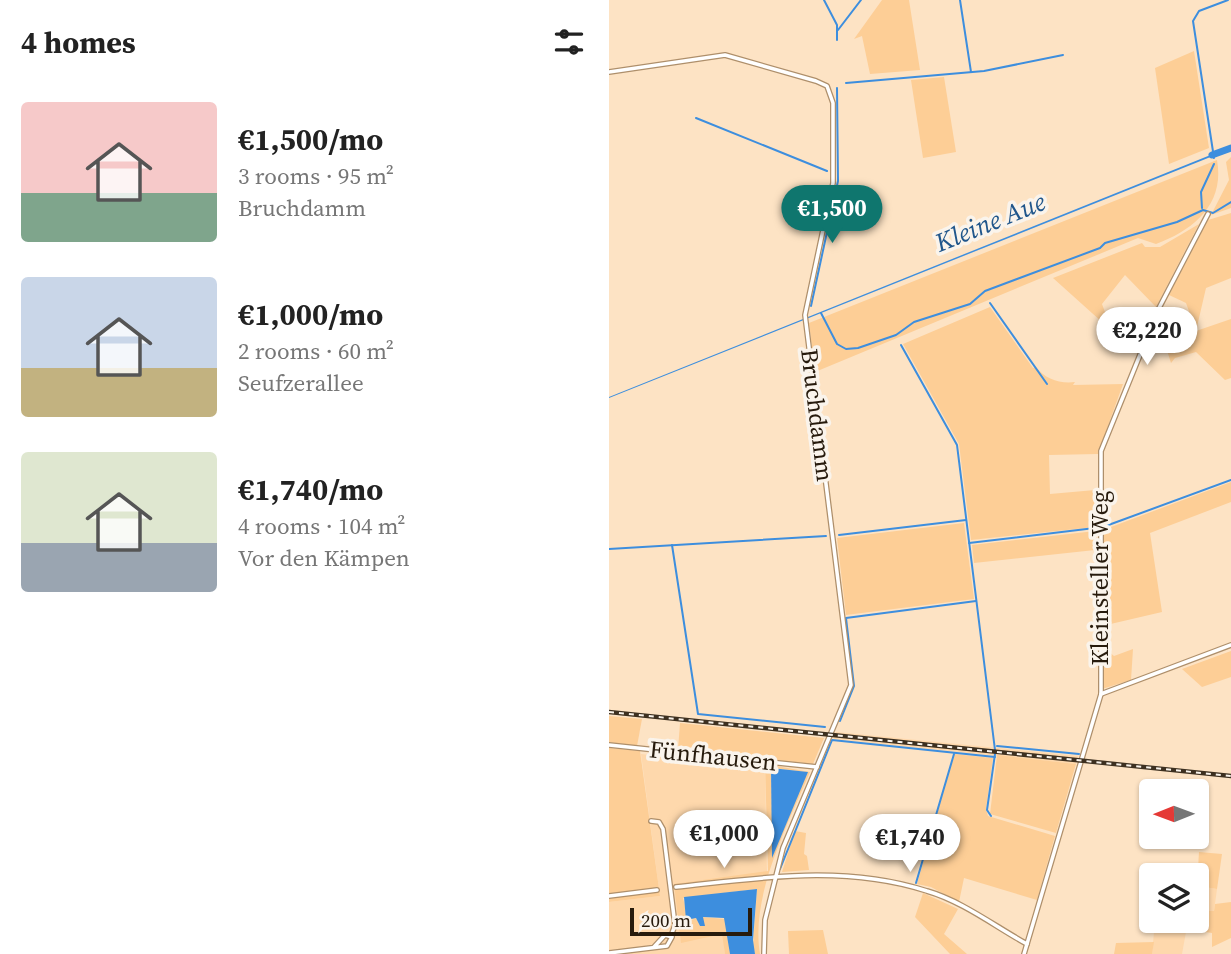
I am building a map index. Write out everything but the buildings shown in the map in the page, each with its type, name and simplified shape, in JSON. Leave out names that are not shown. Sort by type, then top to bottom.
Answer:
[{"type":"street","name":"Bruchdamm","points":[[609,72],[725,55],[816,81],[827,86],[833,103],[833,171],[805,323],[851,677],[850,691],[774,876],[765,920],[764,954]]},
{"type":"street","name":"Kleinsteller Weg","points":[[1024,954],[1101,694],[1099,476],[1107,433],[1159,309],[1208,214]]},
{"type":"street","points":[[1101,694],[1231,645]]},
{"type":"street","name":"Fünfhausen","points":[[609,746],[817,767]]},
{"type":"street","points":[[609,953],[671,944],[675,925],[663,829],[659,822],[651,821]]},
{"type":"street","points":[[676,887],[774,876],[855,876],[929,891],[1027,944]]},
{"type":"street","points":[[609,896],[657,890]]},
{"type":"street","points":[[654,947],[664,935],[671,936]]},
{"type":"shaded area","points":[[882,0],[909,0],[920,70],[870,74],[862,36],[854,39]]},
{"type":"shaded area","points":[[1194,51],[1209,148],[1169,164],[1155,68]]},
{"type":"shaded area","points":[[944,77],[956,152],[923,158],[911,80]]},
{"type":"shaded area","points":[[1231,157],[1231,208],[1211,215],[1229,180],[1226,162]]},
{"type":"shaded area","points":[[1217,160],[1216,190],[1211,202],[1194,223],[1170,238],[1156,244],[1138,238],[815,372],[809,323]]},
{"type":"shaded area","points":[[1231,213],[1231,278],[1206,288],[1196,331],[1231,319],[1231,378],[1225,380],[1196,352],[1175,358],[1171,363],[1165,344],[1142,352],[1152,331],[1191,317],[1186,303],[1169,295],[1208,220]]},
{"type":"shaded area","points":[[1199,224],[1156,307],[1125,275],[1102,304],[1112,331],[1053,278],[1142,243],[1145,247],[1160,247]]},
{"type":"shaded area","points":[[990,307],[1033,368],[1036,367],[1048,378],[1075,382],[1073,385],[1123,384],[1098,454],[1049,455],[1050,494],[1095,490],[1095,527],[971,540],[959,444],[903,344]]},
{"type":"shaded area","points":[[1231,482],[1231,502],[1150,533],[1162,612],[1102,626],[1103,530]]},
{"type":"shaded area","points":[[964,523],[974,599],[846,615],[837,538]]},
{"type":"shaded area","points":[[1095,531],[1095,550],[974,563],[972,545]]},
{"type":"shaded area","points":[[1102,646],[1114,656],[1133,649],[1131,680],[1102,689]]},
{"type":"shaded area","points":[[1231,651],[1231,677],[1202,687],[1182,669]]},
{"type":"shaded area","points":[[609,716],[642,719],[637,746],[609,743]]},
{"type":"shaded area","points":[[680,723],[824,738],[813,764],[678,750]]},
{"type":"shaded area","points":[[836,732],[1078,756],[1076,764],[834,739]]},
{"type":"shaded area","points":[[609,748],[640,751],[660,896],[609,902]]},
{"type":"shaded area","points":[[641,754],[765,768],[767,873],[674,885],[705,936],[723,934],[725,954],[609,954],[609,902],[660,896]]},
{"type":"shaded area","points":[[954,754],[993,758],[986,809],[988,816],[1055,836],[1037,900],[964,878],[959,902],[931,887],[917,884]]},
{"type":"shaded area","points":[[997,755],[1076,764],[1056,833],[990,814]]},
{"type":"shaded area","points":[[765,764],[810,772],[782,837],[766,885],[758,932],[760,954],[755,954],[753,945],[757,889],[683,898],[688,922],[696,918],[700,926],[704,926],[702,917],[726,919],[730,954],[725,954],[722,934],[681,943],[674,884],[768,871]],"holes":[[[771,768],[807,772],[773,855]]]},
{"type":"shaded area","points":[[795,831],[806,833],[804,854],[807,856],[809,870],[782,872]]},
{"type":"shaded area","points":[[1199,852],[1222,854],[1217,889],[1209,888],[1209,863],[1198,863]]},
{"type":"shaded area","points":[[1209,888],[1217,889],[1214,911],[1209,911]]},
{"type":"shaded area","points":[[923,893],[958,909],[944,934],[967,954],[950,954],[915,917]]},
{"type":"shaded area","points":[[1231,902],[1231,938],[1212,947],[1209,911],[1214,911],[1215,904]]},
{"type":"shaded area","points":[[823,930],[828,954],[789,954],[788,931]]},
{"type":"shaded area","points":[[1154,933],[1186,933],[1182,954],[1152,954]]},
{"type":"shaded area","points":[[1154,942],[1152,954],[1114,954],[1116,943]]},
{"type":"water","points":[[1218,154],[609,398],[609,397]]},
{"type":"water","points":[[771,768],[808,772],[772,858]]},
{"type":"water","points":[[757,889],[753,940],[755,954],[730,954],[724,918],[703,917],[705,926],[700,926],[696,918],[686,920],[684,897]]},
{"type":"waterway","points":[[824,0],[837,25],[837,40]]},
{"type":"waterway","points":[[838,30],[861,0]]},
{"type":"waterway","points":[[960,0],[971,72]]},
{"type":"waterway","points":[[1214,158],[1193,21],[1199,11],[1228,0]]},
{"type":"waterway","points":[[846,83],[984,71],[1063,55]]},
{"type":"waterway","points":[[811,306],[838,181],[837,88]]},
{"type":"waterway","points":[[696,118],[827,171]]},
{"type":"waterway","name":"Kleine Aue","points":[[1212,155],[1231,148]]},
{"type":"waterway","points":[[1202,208],[1201,192],[1214,164]]},
{"type":"waterway","points":[[821,313],[837,344],[846,349],[858,348],[896,335],[914,322],[970,304],[985,291],[1100,248],[1105,243],[1177,222],[1203,210],[1213,213],[1231,202]]},
{"type":"waterway","points":[[990,303],[1047,384]]},
{"type":"waterway","points":[[901,345],[957,445],[995,750]]},
{"type":"waterway","points":[[969,543],[1103,527],[1231,480]]},
{"type":"waterway","points":[[839,535],[966,520]]},
{"type":"waterway","points":[[609,549],[826,536]]},
{"type":"waterway","points":[[672,545],[698,714],[825,727]]},
{"type":"waterway","points":[[840,721],[854,686],[846,618],[976,601]]},
{"type":"waterway","points":[[780,869],[832,740],[995,757]]},
{"type":"waterway","points":[[997,746],[1079,754]]},
{"type":"waterway","points":[[916,883],[954,754]]},
{"type":"waterway","points":[[991,816],[987,810],[995,754]]},
{"type":"railway","points":[[609,712],[1231,776]]}]
